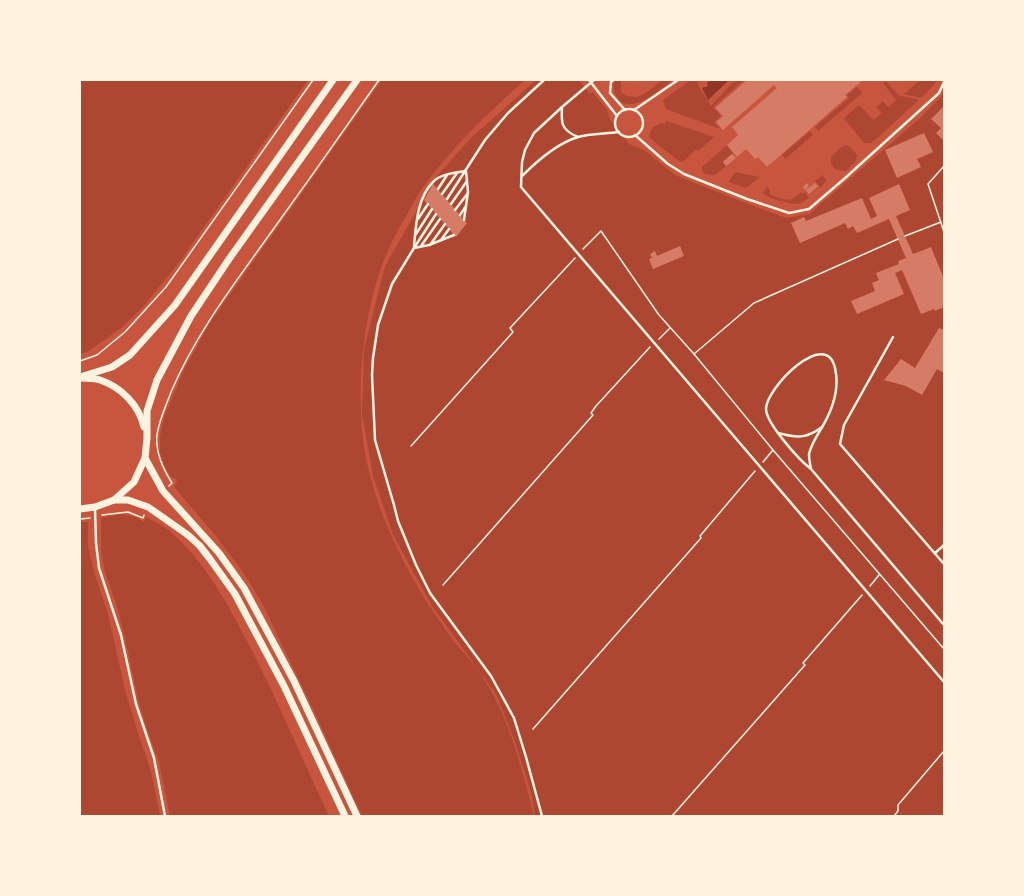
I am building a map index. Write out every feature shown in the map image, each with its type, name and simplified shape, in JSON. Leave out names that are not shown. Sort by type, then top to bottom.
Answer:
[{"type":"main road","points":[[80,377],[112,367],[130,355],[175,305],[333,80]]},
{"type":"main road","points":[[114,500],[134,482],[145,458],[147,410],[157,380],[191,316],[229,259],[357,80]]},
{"type":"main road","points":[[80,377],[100,380],[118,388],[132,402],[142,419],[147,438]]},
{"type":"main road","points":[[145,458],[163,491],[219,553],[244,588],[294,681],[357,816]]},
{"type":"main road","points":[[81,508],[95,507],[114,500],[128,500],[148,507],[188,535],[200,546],[235,594],[284,686],[345,816]]},
{"type":"lane","points":[[447,199],[466,171],[484,140],[508,113],[544,80]]},
{"type":"lane","points":[[613,80],[611,82],[610,93],[625,110],[634,111],[640,116],[642,125],[641,129],[635,135],[626,137],[618,132],[615,124],[617,116],[625,110]]},
{"type":"lane","points":[[634,111],[678,80]]},
{"type":"lane","points":[[617,116],[591,81],[534,133],[525,150],[522,162],[521,187],[944,682]]},
{"type":"lane","points":[[635,135],[668,164],[684,174],[747,199],[789,213],[809,209],[939,93],[944,82]]},
{"type":"lane","points":[[562,107],[561,117],[563,126],[570,133],[578,137]]},
{"type":"lane","points":[[522,176],[533,165],[555,148],[578,137],[618,132]]},
{"type":"lane","points":[[414,248],[416,221],[420,202],[434,181],[448,175],[466,171]]},
{"type":"lane","points":[[464,220],[468,192],[466,171]]},
{"type":"lane","points":[[442,194],[457,173]]},
{"type":"lane","points":[[438,189],[448,175]]},
{"type":"lane","points":[[451,204],[467,180]]},
{"type":"lane","points":[[455,210],[468,192]]},
{"type":"lane","points":[[416,221],[428,204]]},
{"type":"lane","points":[[460,215],[466,206]]},
{"type":"lane","points":[[415,235],[432,209]]},
{"type":"lane","points":[[436,214],[392,284],[378,324],[372,376],[375,440],[398,521],[416,565],[430,593],[491,676],[514,718],[542,816]]},
{"type":"lane","points":[[421,247],[440,219]]},
{"type":"lane","points":[[429,246],[445,224]]},
{"type":"lane","points":[[441,240],[449,229]]},
{"type":"lane","points":[[414,248],[429,246],[454,235]]},
{"type":"lane","points":[[893,337],[844,425],[840,444],[944,564]]},
{"type":"lane","points":[[811,469],[809,454],[834,403],[837,386],[835,368],[831,358],[826,355],[819,354],[810,356],[798,364],[775,389],[768,399],[766,409],[768,420],[802,462],[811,469],[944,625]]},
{"type":"lane","points":[[778,433],[793,437],[802,437],[811,434],[823,426]]},
{"type":"lane","points":[[95,507],[96,543],[99,568],[121,635],[136,704],[154,758],[165,816]]},
{"type":"lane","points":[[935,554],[944,545]]},
{"type":"path","points":[[80,361],[97,355],[125,332],[166,288],[313,80]]},
{"type":"path","points":[[163,491],[172,483],[162,468],[158,452],[157,436],[163,413],[176,381],[191,351],[208,321],[380,80]]},
{"type":"path","points":[[944,166],[928,184],[944,232]]},
{"type":"path","points":[[905,236],[941,222]]},
{"type":"path","points":[[581,251],[601,230],[659,315],[694,354],[773,450],[944,650]]},
{"type":"path","points":[[694,354],[754,303],[898,239]]},
{"type":"path","points":[[411,446],[513,332],[510,328],[576,256]]},
{"type":"path","points":[[659,339],[670,328]]},
{"type":"path","points":[[443,585],[593,415],[591,413],[596,406],[653,344]]},
{"type":"path","points":[[763,461],[773,450]]},
{"type":"path","points":[[533,729],[701,538],[700,536],[704,531],[758,467]]},
{"type":"path","points":[[80,519],[128,512],[143,518],[148,507]]},
{"type":"path","points":[[870,586],[880,575]]},
{"type":"path","points":[[672,816],[806,665],[804,663],[810,655],[865,592]]},
{"type":"path","points":[[894,816],[898,811],[898,805],[944,751]]},
{"type":"shaded area","points":[[80,80],[308,80],[180,261],[142,308],[121,328],[87,352],[80,354]]},
{"type":"shaded area","points":[[382,80],[525,80],[472,130],[435,171],[418,195],[393,240],[380,271],[369,313],[362,359],[361,405],[364,448],[372,484],[391,535],[407,568],[429,605],[453,640],[481,674],[493,695],[514,745],[534,816],[362,816],[262,603],[245,575],[216,536],[174,487],[177,481],[175,478],[172,478],[166,469],[160,452],[160,436],[164,418],[183,372],[209,324]]},
{"type":"shaded area","points":[[536,80],[579,80],[590,94],[592,92],[607,109],[609,118],[629,144],[644,150],[675,175],[786,218],[809,214],[919,119],[942,96],[944,91],[944,816],[535,816],[531,792],[515,742],[496,694],[432,606],[393,535],[373,476],[362,414],[364,349],[385,266],[436,177],[472,137]]},
{"type":"shaded area","points":[[616,80],[623,80],[621,82],[621,92],[627,96],[637,97],[646,93],[661,81],[673,80],[653,95],[637,103],[629,104],[623,102],[617,97],[614,89]]},
{"type":"shaded area","points":[[691,80],[702,80],[698,81],[698,85],[711,106],[735,80],[744,80],[713,107],[721,116],[714,122],[720,129],[666,109],[663,100]]},
{"type":"shaded area","points":[[714,80],[729,80],[708,100],[702,88],[708,86],[707,82]]},
{"type":"shaded area","points":[[920,80],[937,80],[921,98],[904,94]]},
{"type":"shaded area","points":[[886,81],[900,97],[902,96],[919,100],[876,139],[870,143],[864,143],[844,118],[859,105],[874,120],[882,113],[876,107],[883,101],[888,107],[896,100],[883,83]]},
{"type":"shaded area","points":[[857,87],[862,93],[818,131],[815,127],[849,98],[847,95]]},
{"type":"shaded area","points":[[666,121],[714,137],[698,151],[696,149],[684,161],[680,162],[649,136],[652,128],[661,123],[665,124]]},
{"type":"shaded area","points":[[810,131],[813,135],[785,159],[782,155]]},
{"type":"shaded area","points":[[727,145],[733,153],[723,161],[726,166],[715,175],[705,174],[702,171],[702,167]]},
{"type":"shaded area","points":[[846,145],[850,147],[857,155],[856,161],[846,171],[836,170],[831,164],[831,157],[841,147]]},
{"type":"shaded area","points":[[735,172],[760,177],[746,188],[729,182]]},
{"type":"shaded area","points":[[823,175],[826,181],[821,188],[815,181]]},
{"type":"shaded area","points":[[767,187],[770,190],[770,195],[787,200],[790,200],[801,192],[803,194],[805,192],[809,198],[797,204],[784,202],[765,195],[763,193]]},
{"type":"shaded area","points":[[121,514],[135,517],[144,522],[146,517],[165,527],[180,541],[204,568],[224,598],[260,666],[329,816],[170,816],[159,761],[147,730],[138,699],[125,638],[116,603],[105,572],[101,551],[101,518]]},
{"type":"shaded area","points":[[80,522],[88,522],[88,547],[96,578],[108,614],[125,690],[151,771],[160,816],[80,816]]},
{"type":"building","points":[[747,80],[863,80],[845,95],[847,97],[767,167],[758,157],[755,159],[746,149],[737,157],[727,145],[738,135],[732,127],[777,88],[774,85],[723,130],[716,122],[723,116],[715,108]]},
{"type":"building","points":[[944,106],[944,141],[936,133],[941,128],[931,119]]},
{"type":"building","points":[[924,133],[933,152],[917,159],[921,167],[897,178],[885,150]]},
{"type":"building","points":[[732,154],[736,158],[726,166],[723,162]]},
{"type":"building","points":[[807,183],[809,186],[805,190],[803,187]]},
{"type":"building","points":[[815,183],[818,186],[809,194],[806,190]]},
{"type":"building","points":[[433,184],[467,223],[456,237],[424,200]]},
{"type":"building","points":[[899,184],[910,210],[896,216],[913,254],[931,247],[944,279],[944,307],[935,311],[934,309],[921,314],[902,270],[895,273],[904,294],[857,314],[851,301],[875,291],[872,283],[879,280],[876,273],[899,264],[898,261],[906,258],[889,219],[857,233],[853,226],[848,229],[845,223],[800,243],[791,223],[804,217],[806,221],[862,198],[871,219],[877,216],[869,198]]},
{"type":"building","points":[[680,246],[684,256],[653,269],[649,259],[652,258],[650,254],[655,251],[657,256]]},
{"type":"building","points":[[939,328],[944,330],[944,373],[937,369],[922,395],[906,386],[884,380],[901,359],[915,368]]}]
